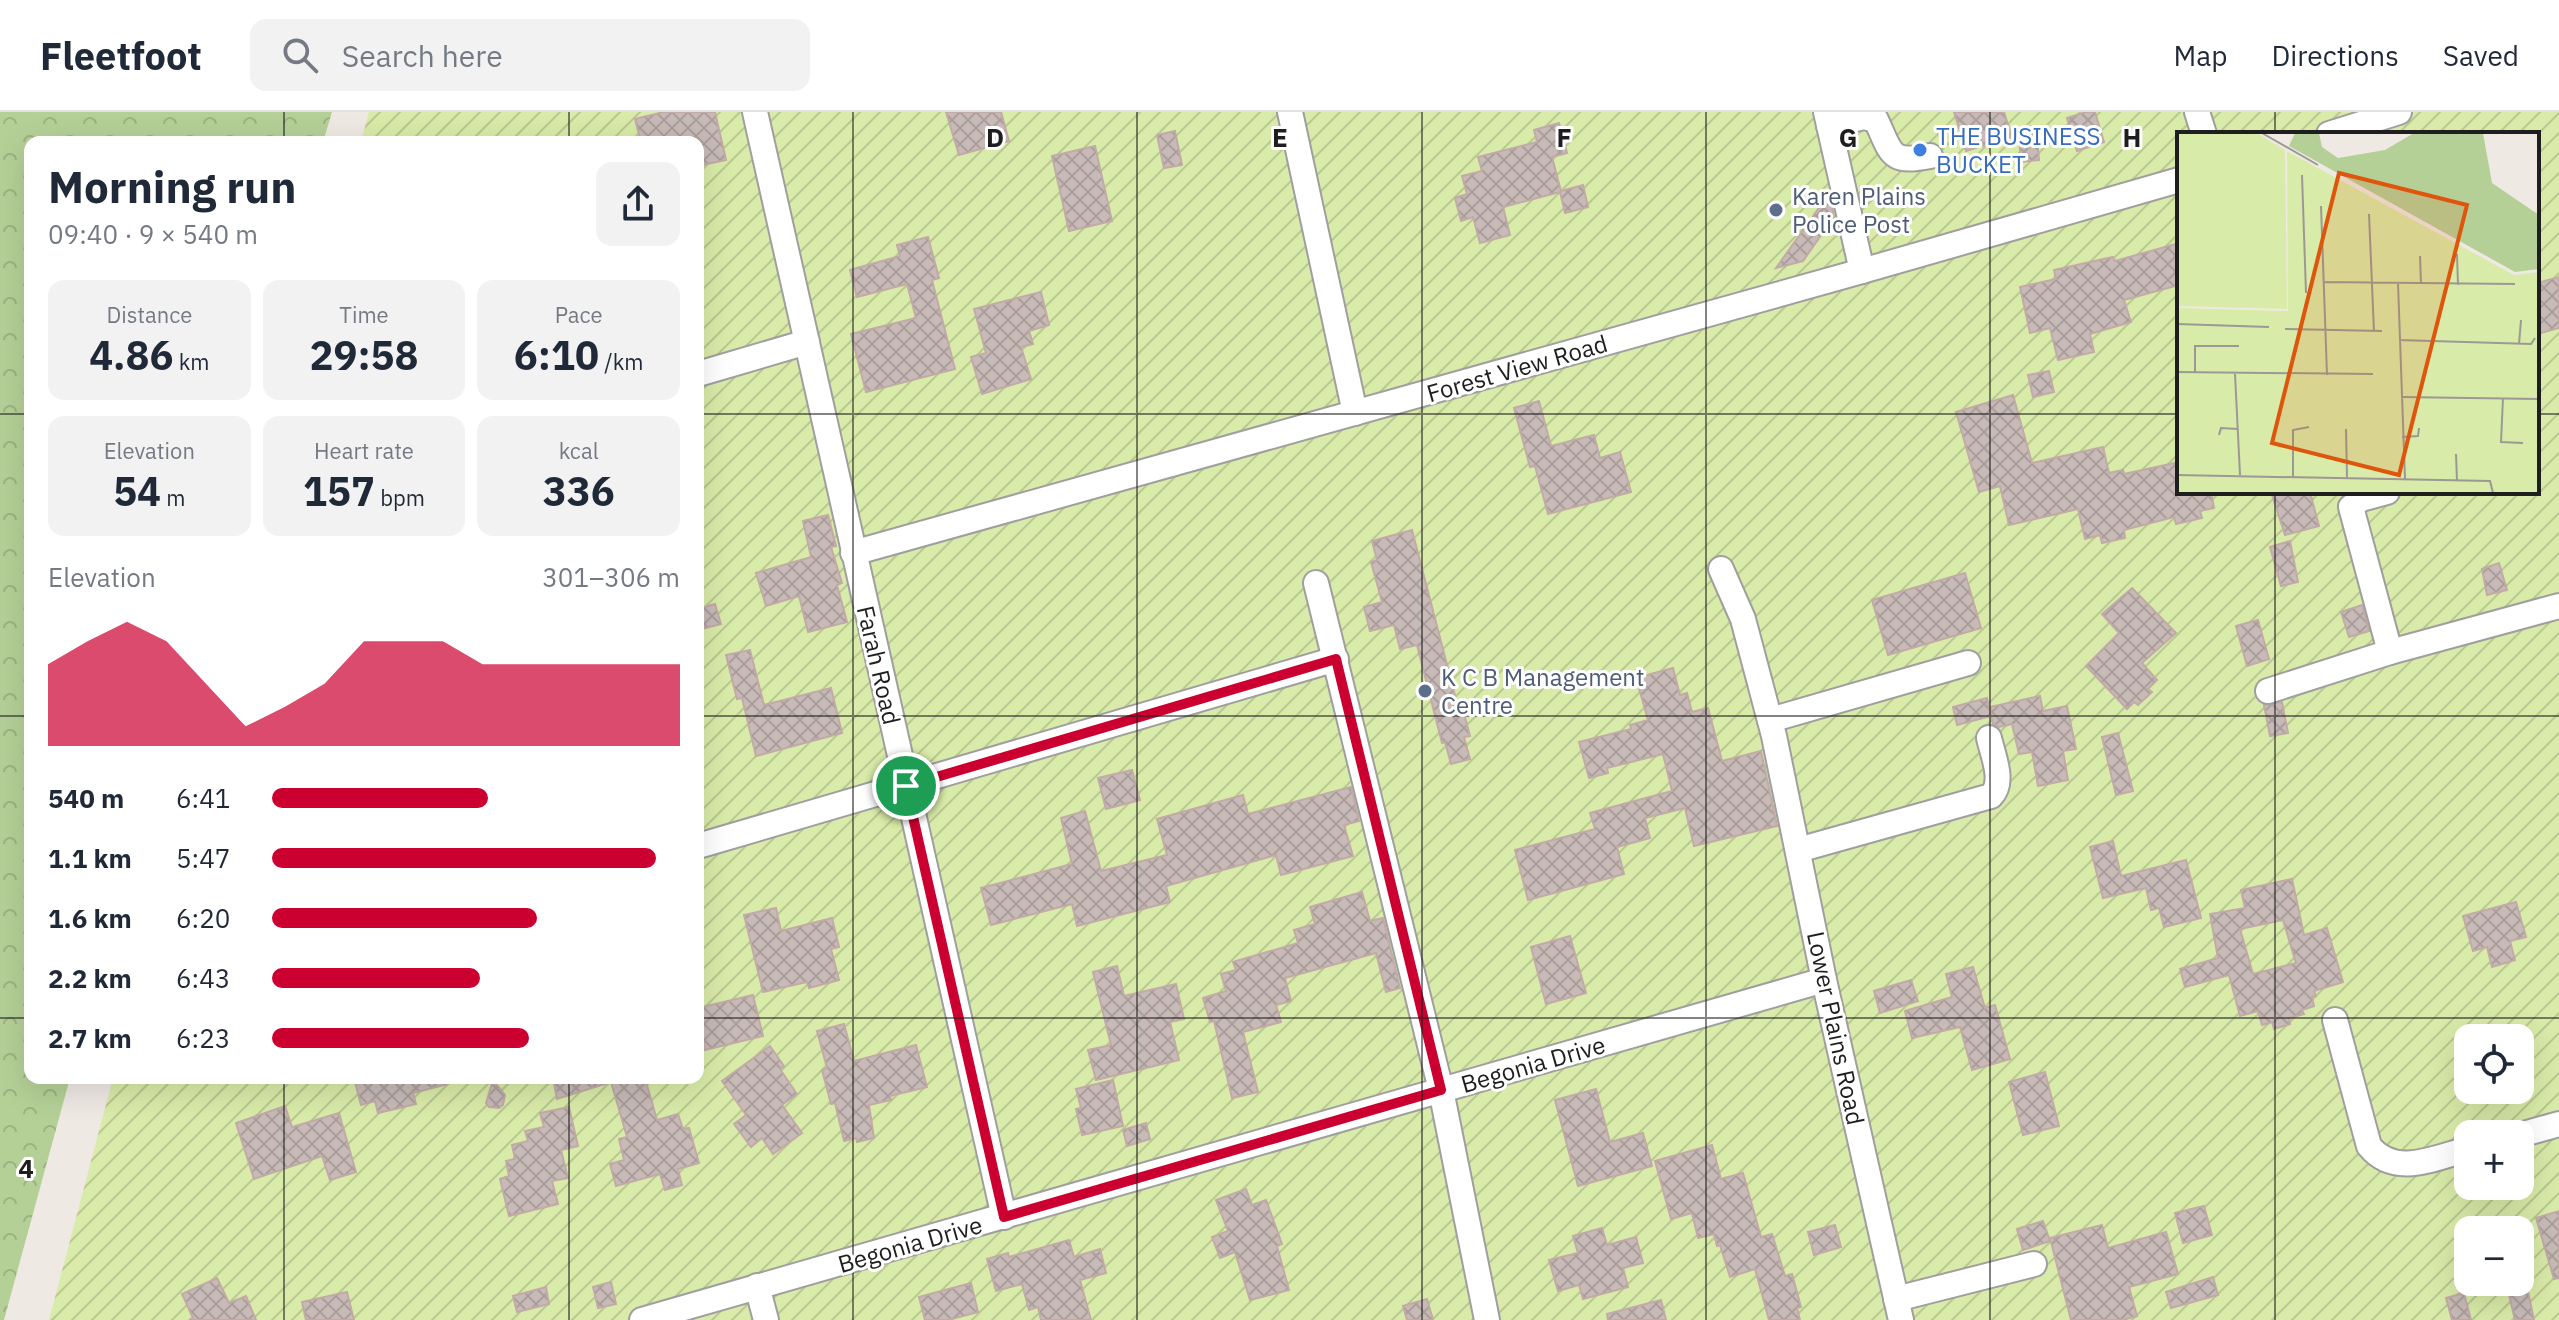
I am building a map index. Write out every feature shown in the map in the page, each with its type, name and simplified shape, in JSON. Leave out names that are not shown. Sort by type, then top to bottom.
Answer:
[{"type":"street","name":"Farah Road","points":[[755,112],[1004,1217]]},
{"type":"street","points":[[1290,112],[1355,413]]},
{"type":"street","points":[[2197,112],[2203,132]]},
{"type":"street","points":[[2335,132],[2399,112]]},
{"type":"street","points":[[1862,271],[1828,119],[1876,120],[1894,156],[1902,160],[1930,156]]},
{"type":"street","name":"Forest View Road","points":[[853,553],[2177,181]]},
{"type":"street","points":[[704,372],[807,342]]},
{"type":"street","points":[[2380,494],[2361,499],[2351,507],[2390,652]]},
{"type":"street","name":"Lower Plains Road","points":[[1721,569],[1743,619],[1772,728],[1824,980],[1899,1309]]},
{"type":"street","points":[[1316,583],[1441,1090],[1487,1320]]},
{"type":"street","points":[[2268,691],[2390,652],[2559,606]]},
{"type":"street","points":[[704,844],[1336,659]]},
{"type":"street","points":[[1772,728],[1968,663]]},
{"type":"street","points":[[1798,850],[1991,796],[1997,790],[1999,781],[1989,738]]},
{"type":"street","name":"Begonia Drive","points":[[642,1320],[1824,980]]},
{"type":"street","points":[[2335,1020],[2369,1146],[2379,1158],[2410,1164],[2454,1153]]},
{"type":"street","points":[[2534,1131],[2559,1124]]},
{"type":"street","points":[[1899,1309],[2034,1264]]},
{"type":"street","points":[[757,1286],[766,1320]]},
{"type":"green space","points":[[0,112],[332,112],[325,136],[24,136],[24,1084],[68,1084],[4,1320],[0,1320]]},
{"type":"green space","points":[[369,112],[2559,112],[2559,1320],[49,1320],[111,1084],[704,1084],[704,136],[363,136]]},
{"type":"building","points":[[664,112],[715,112],[726,160],[704,165],[704,136],[639,136],[635,119]]},
{"type":"building","points":[[946,112],[1001,112],[1009,141],[959,155]]},
{"type":"building","points":[[1954,112],[2004,112],[2012,137],[1966,151]]},
{"type":"building","points":[[2095,112],[2104,142],[2077,151],[2067,118]]},
{"type":"building","points":[[1559,123],[1567,153],[1552,157],[1561,191],[1583,185],[1588,207],[1565,213],[1560,192],[1503,207],[1510,235],[1480,243],[1473,217],[1461,221],[1455,198],[1467,194],[1462,176],[1482,171],[1478,157],[1537,142],[1534,130]]},
{"type":"building","points":[[2036,126],[2039,160],[2021,162],[2018,128]]},
{"type":"building","points":[[1175,131],[1182,165],[1164,168],[1157,135]]},
{"type":"building","points":[[1095,146],[1112,221],[1069,231],[1052,156]]},
{"type":"building","points":[[1826,198],[1831,202],[1834,217],[1803,261],[1776,268]]},
{"type":"building","points":[[928,237],[939,278],[932,280],[955,369],[866,392],[851,334],[916,318],[907,284],[857,297],[850,270],[900,256],[897,245]]},
{"type":"building","points":[[2177,244],[2177,286],[2124,300],[2131,322],[2090,334],[2094,352],[2058,360],[2050,328],[2030,333],[2020,287],[2056,279],[2054,270],[2113,257],[2115,261]]},
{"type":"building","points":[[2559,277],[2559,328],[2539,333],[2539,282]]},
{"type":"building","points":[[1041,292],[1049,325],[1029,331],[1033,344],[1021,347],[1031,379],[982,394],[971,357],[986,353],[974,309]]},
{"type":"building","points":[[2049,371],[2054,392],[2033,397],[2028,375]]},
{"type":"building","points":[[2013,395],[2032,463],[2103,447],[2109,473],[2123,470],[2124,474],[2177,462],[2177,494],[2211,494],[2214,508],[2200,511],[2202,518],[2176,524],[2174,517],[2124,530],[2125,538],[2102,543],[2100,535],[2085,539],[2078,509],[2009,525],[2000,486],[1979,492],[1956,412]]},
{"type":"building","points":[[1539,401],[1551,446],[1594,435],[1600,458],[1620,452],[1631,492],[1548,514],[1535,466],[1530,467],[1514,408]]},
{"type":"building","points":[[2272,494],[2311,494],[2319,526],[2285,535]]},
{"type":"building","points":[[828,515],[836,546],[831,547],[842,583],[837,585],[847,622],[808,632],[799,596],[766,606],[756,573],[811,557],[803,521]]},
{"type":"building","points":[[1412,530],[1458,707],[1462,706],[1470,736],[1464,737],[1470,759],[1451,764],[1445,742],[1442,743],[1417,645],[1400,649],[1394,625],[1370,631],[1364,607],[1382,602],[1371,562],[1377,560],[1372,541]]},
{"type":"building","points":[[2290,541],[2298,582],[2281,586],[2270,547]]},
{"type":"building","points":[[2499,563],[2507,590],[2487,595],[2482,569]]},
{"type":"building","points":[[1965,573],[1981,628],[1888,655],[1872,600]]},
{"type":"building","points":[[2132,588],[2176,633],[2142,663],[2157,680],[2148,689],[2152,692],[2138,705],[2134,702],[2127,709],[2086,666],[2119,633],[2102,614]]},
{"type":"building","points":[[715,604],[721,624],[704,628],[704,607]]},
{"type":"building","points":[[2362,605],[2369,631],[2349,637],[2341,612]]},
{"type":"building","points":[[2258,620],[2269,659],[2247,666],[2236,626]]},
{"type":"building","points":[[750,650],[764,705],[831,688],[842,733],[756,756],[742,698],[737,699],[726,655]]},
{"type":"building","points":[[1673,668],[1680,695],[1687,693],[1692,712],[1708,708],[1722,761],[1761,751],[1777,826],[1694,846],[1685,808],[1645,818],[1650,838],[1617,847],[1624,874],[1528,900],[1515,850],[1595,829],[1590,813],[1672,791],[1663,754],[1607,768],[1608,773],[1589,778],[1579,742],[1631,729],[1630,725],[1648,720],[1636,678]]},
{"type":"building","points":[[2040,696],[2043,711],[2067,706],[2076,749],[2063,751],[2068,780],[2038,786],[2032,752],[2019,754],[2012,724],[1999,727],[1993,724],[1991,716],[1957,725],[1953,707],[1987,698],[1991,715],[1990,707]]},
{"type":"building","points":[[2282,702],[2288,733],[2270,736],[2264,705]]},
{"type":"building","points":[[2118,733],[2133,791],[2116,795],[2102,737]]},
{"type":"building","points":[[1132,770],[1140,800],[1106,809],[1098,778]]},
{"type":"building","points":[[1351,787],[1359,821],[1344,825],[1353,856],[1281,875],[1276,855],[1166,886],[1170,902],[1077,926],[1072,904],[991,925],[981,888],[1072,864],[1061,818],[1085,811],[1101,871],[1167,855],[1157,819],[1243,795],[1248,814]]},
{"type":"building","points":[[2113,841],[2121,876],[2186,860],[2201,918],[2164,927],[2159,908],[2151,910],[2146,888],[2103,898],[2090,847]]},
{"type":"building","points":[[2292,879],[2304,935],[2327,928],[2343,982],[2314,991],[2314,1006],[2302,1010],[2304,1014],[2289,1018],[2290,1024],[2274,1029],[2272,1022],[2262,1025],[2258,1011],[2240,1016],[2229,975],[2185,987],[2180,969],[2218,958],[2210,914],[2245,908],[2241,890]],"holes":[[[2283,920],[2296,963],[2253,974],[2240,929]]]},
{"type":"building","points":[[1362,892],[1370,921],[1383,918],[1400,988],[1386,992],[1376,953],[1285,978],[1291,1001],[1276,1005],[1281,1022],[1243,1032],[1258,1092],[1232,1098],[1214,1021],[1210,1022],[1203,998],[1226,991],[1221,974],[1236,970],[1233,962],[1298,943],[1294,930],[1315,924],[1310,907]]},
{"type":"building","points":[[2516,902],[2526,937],[2510,941],[2515,960],[2492,967],[2487,947],[2473,951],[2463,916]]},
{"type":"building","points":[[776,908],[781,931],[832,918],[839,947],[831,949],[839,980],[809,988],[807,982],[763,992],[744,915]]},
{"type":"building","points":[[1570,936],[1586,993],[1546,1004],[1531,947]]},
{"type":"building","points":[[1117,966],[1124,996],[1176,984],[1184,1019],[1170,1022],[1179,1060],[1096,1080],[1088,1050],[1111,1045],[1093,972]]},
{"type":"building","points":[[1973,967],[1985,1008],[1995,1005],[2010,1059],[1972,1070],[1960,1027],[1912,1038],[1905,1011],[1952,997],[1946,974]]},
{"type":"building","points":[[1911,980],[1918,1001],[1880,1013],[1874,991]]},
{"type":"building","points":[[753,995],[763,1036],[705,1050],[704,1007]]},
{"type":"building","points":[[844,1024],[854,1061],[916,1045],[927,1087],[869,1105],[874,1138],[857,1142],[856,1138],[844,1141],[835,1103],[831,1104],[822,1070],[827,1068],[817,1031]]},
{"type":"building","points":[[770,1046],[784,1066],[780,1069],[797,1094],[782,1105],[802,1133],[773,1154],[762,1138],[751,1147],[734,1124],[746,1115],[722,1081]]},
{"type":"building","points":[[2045,1072],[2059,1126],[2023,1135],[2009,1082]]},
{"type":"building","points":[[1113,1080],[1123,1126],[1082,1135],[1076,1109],[1081,1108],[1076,1089]]},
{"type":"building","points":[[356,1084],[448,1084],[413,1093],[416,1104],[378,1113],[375,1101],[361,1105]]},
{"type":"building","points":[[492,1084],[496,1084],[505,1095],[503,1105],[499,1108],[489,1107],[486,1103]]},
{"type":"building","points":[[554,1084],[605,1084],[557,1099]]},
{"type":"building","points":[[612,1084],[647,1084],[657,1120],[678,1114],[683,1129],[689,1128],[699,1163],[678,1169],[682,1185],[665,1190],[660,1174],[616,1186],[610,1164],[624,1160],[619,1139],[627,1137]]},
{"type":"building","points":[[1596,1089],[1610,1142],[1643,1133],[1652,1166],[1578,1186],[1555,1100]]},
{"type":"building","points":[[285,1106],[292,1127],[339,1113],[356,1172],[330,1180],[322,1156],[254,1179],[236,1123]]},
{"type":"building","points":[[569,1107],[578,1146],[561,1150],[568,1178],[552,1181],[558,1204],[509,1216],[500,1179],[509,1176],[506,1161],[515,1159],[512,1145],[528,1141],[525,1131],[544,1127],[540,1113]]},
{"type":"building","points":[[1146,1123],[1150,1139],[1127,1146],[1123,1130]]},
{"type":"building","points":[[1712,1145],[1721,1179],[1743,1173],[1761,1237],[1772,1234],[1785,1276],[1792,1274],[1801,1307],[1797,1308],[1800,1320],[1769,1320],[1755,1269],[1730,1277],[1714,1234],[1698,1238],[1692,1213],[1671,1219],[1655,1161]]},
{"type":"building","points":[[1246,1189],[1252,1205],[1266,1200],[1282,1244],[1277,1246],[1289,1290],[1250,1300],[1235,1252],[1220,1258],[1212,1237],[1228,1231],[1216,1200]]},
{"type":"building","points":[[2204,1206],[2212,1235],[2183,1243],[2175,1213]]},
{"type":"building","points":[[2559,1211],[2559,1278],[2554,1279],[2536,1218]]},
{"type":"building","points":[[2043,1221],[2050,1241],[2023,1250],[2017,1229]]},
{"type":"building","points":[[1835,1225],[1841,1247],[1814,1255],[1808,1232]]},
{"type":"building","points":[[2102,1225],[2108,1248],[2166,1232],[2178,1274],[2129,1287],[2137,1316],[2123,1320],[2071,1320],[2050,1238]]},
{"type":"building","points":[[1602,1228],[1607,1245],[1636,1237],[1643,1263],[1623,1268],[1628,1287],[1583,1299],[1579,1285],[1558,1291],[1549,1260],[1578,1253],[1573,1236]]},
{"type":"building","points":[[1069,1240],[1074,1257],[1100,1249],[1106,1273],[1080,1280],[1091,1320],[1041,1320],[1038,1307],[1029,1310],[1022,1284],[996,1291],[987,1259],[1008,1253],[1009,1257]]},
{"type":"building","points":[[2213,1277],[2218,1295],[2171,1308],[2166,1292]]},
{"type":"building","points":[[217,1278],[229,1303],[246,1296],[256,1320],[189,1320],[193,1318],[182,1294]]},
{"type":"building","points":[[611,1282],[616,1304],[598,1308],[593,1287]]},
{"type":"building","points":[[971,1283],[978,1312],[948,1320],[925,1320],[919,1297]]},
{"type":"building","points":[[546,1287],[549,1304],[517,1312],[513,1296]]},
{"type":"building","points":[[347,1292],[354,1320],[306,1320],[302,1302]]},
{"type":"building","points":[[2465,1296],[2471,1320],[2452,1320],[2446,1298]]},
{"type":"building","points":[[2509,1296],[2529,1296],[2534,1320],[2515,1320]]},
{"type":"building","points":[[1427,1299],[1433,1320],[1407,1320],[1403,1306]]},
{"type":"building","points":[[1661,1300],[1666,1320],[1608,1320],[1607,1314]]},
{"type":"place","name":"THE BUSINESS BUCKET","points":[[1920,150]]},
{"type":"place","name":"Karen Plains Police Post","points":[[1776,210]]},
{"type":"place","name":"K C B Management Centre","points":[[1425,691]]},
{"type":"route","points":[[1336,659],[1441,1090],[1004,1217],[906,786],[1336,659]]}]
